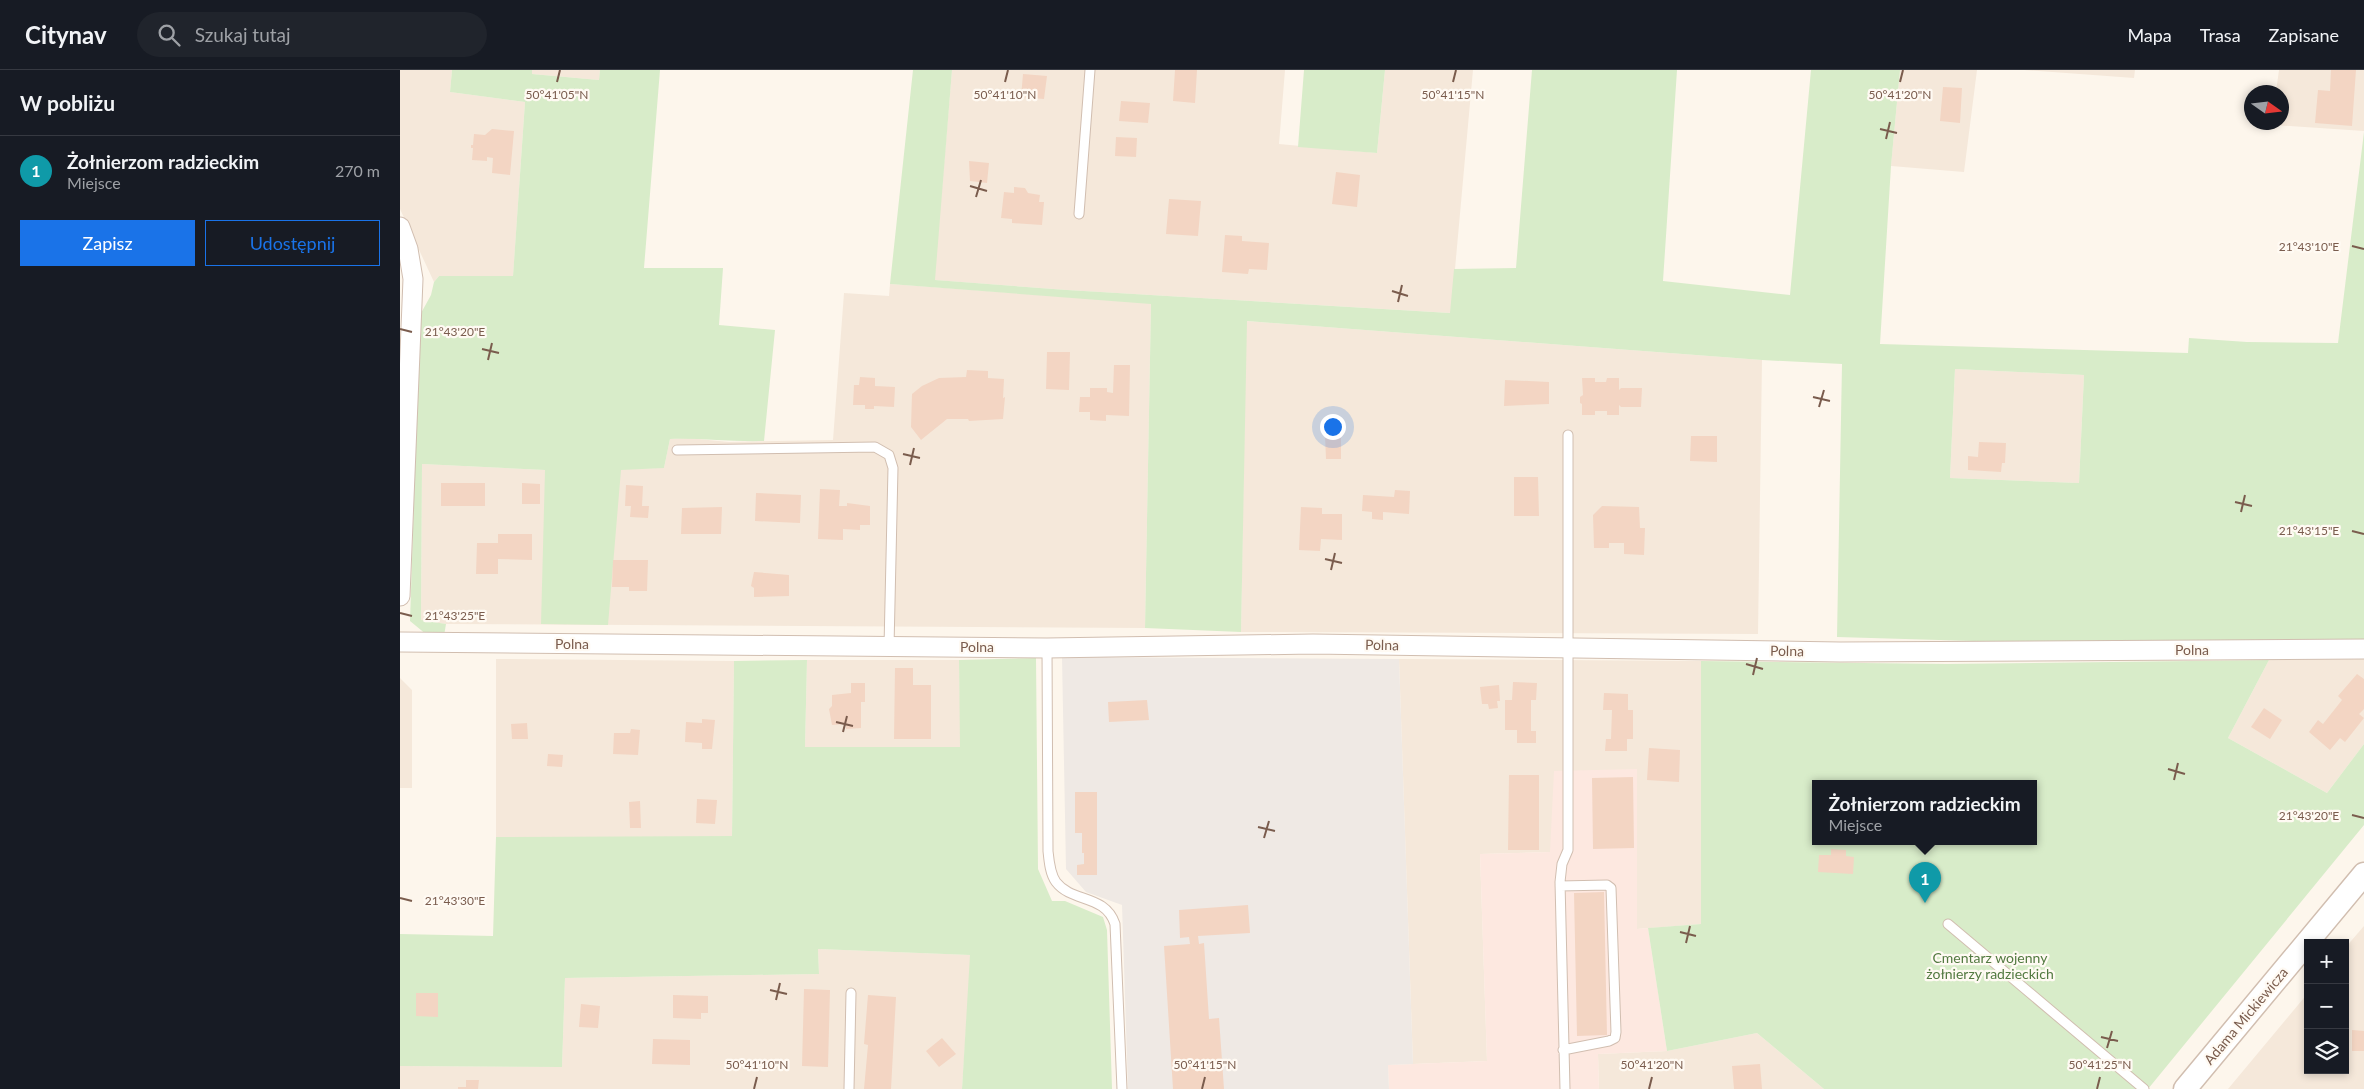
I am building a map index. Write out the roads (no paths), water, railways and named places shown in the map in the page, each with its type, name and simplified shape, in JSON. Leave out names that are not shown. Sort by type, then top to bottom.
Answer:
[{"type":"street","points":[[400,227],[408,249],[413,282],[400,596]]},
{"type":"street","name":"Polna","points":[[400,642],[1047,648],[1314,644],[1840,652],[2364,649]]},
{"type":"street","name":"Adama Mickiewicza","points":[[2186,1089],[2364,874]]},
{"type":"lane","points":[[1079,214],[1090,70]]},
{"type":"lane","points":[[1565,1089],[1560,886],[1562,864],[1568,850],[1568,435]]},
{"type":"lane","points":[[677,450],[875,447],[889,455],[893,468],[889,647]]},
{"type":"lane","points":[[1047,648],[1049,860],[1056,882],[1068,891],[1102,905],[1112,914],[1115,924],[1122,1089]]},
{"type":"lane","points":[[1560,886],[1607,885],[1611,888],[1616,1032],[1615,1038],[1609,1042],[1563,1050]]},
{"type":"lane","points":[[1948,924],[2144,1089]]},
{"type":"lane","points":[[849,1089],[851,993]]},
{"type":"place","name":"Żołnierzom radzieckim","points":[[1925,903]]},
{"type":"park label","name":"Cmentarz wojenny żołnierzy radzieckich","points":[[1990,966]]}]
